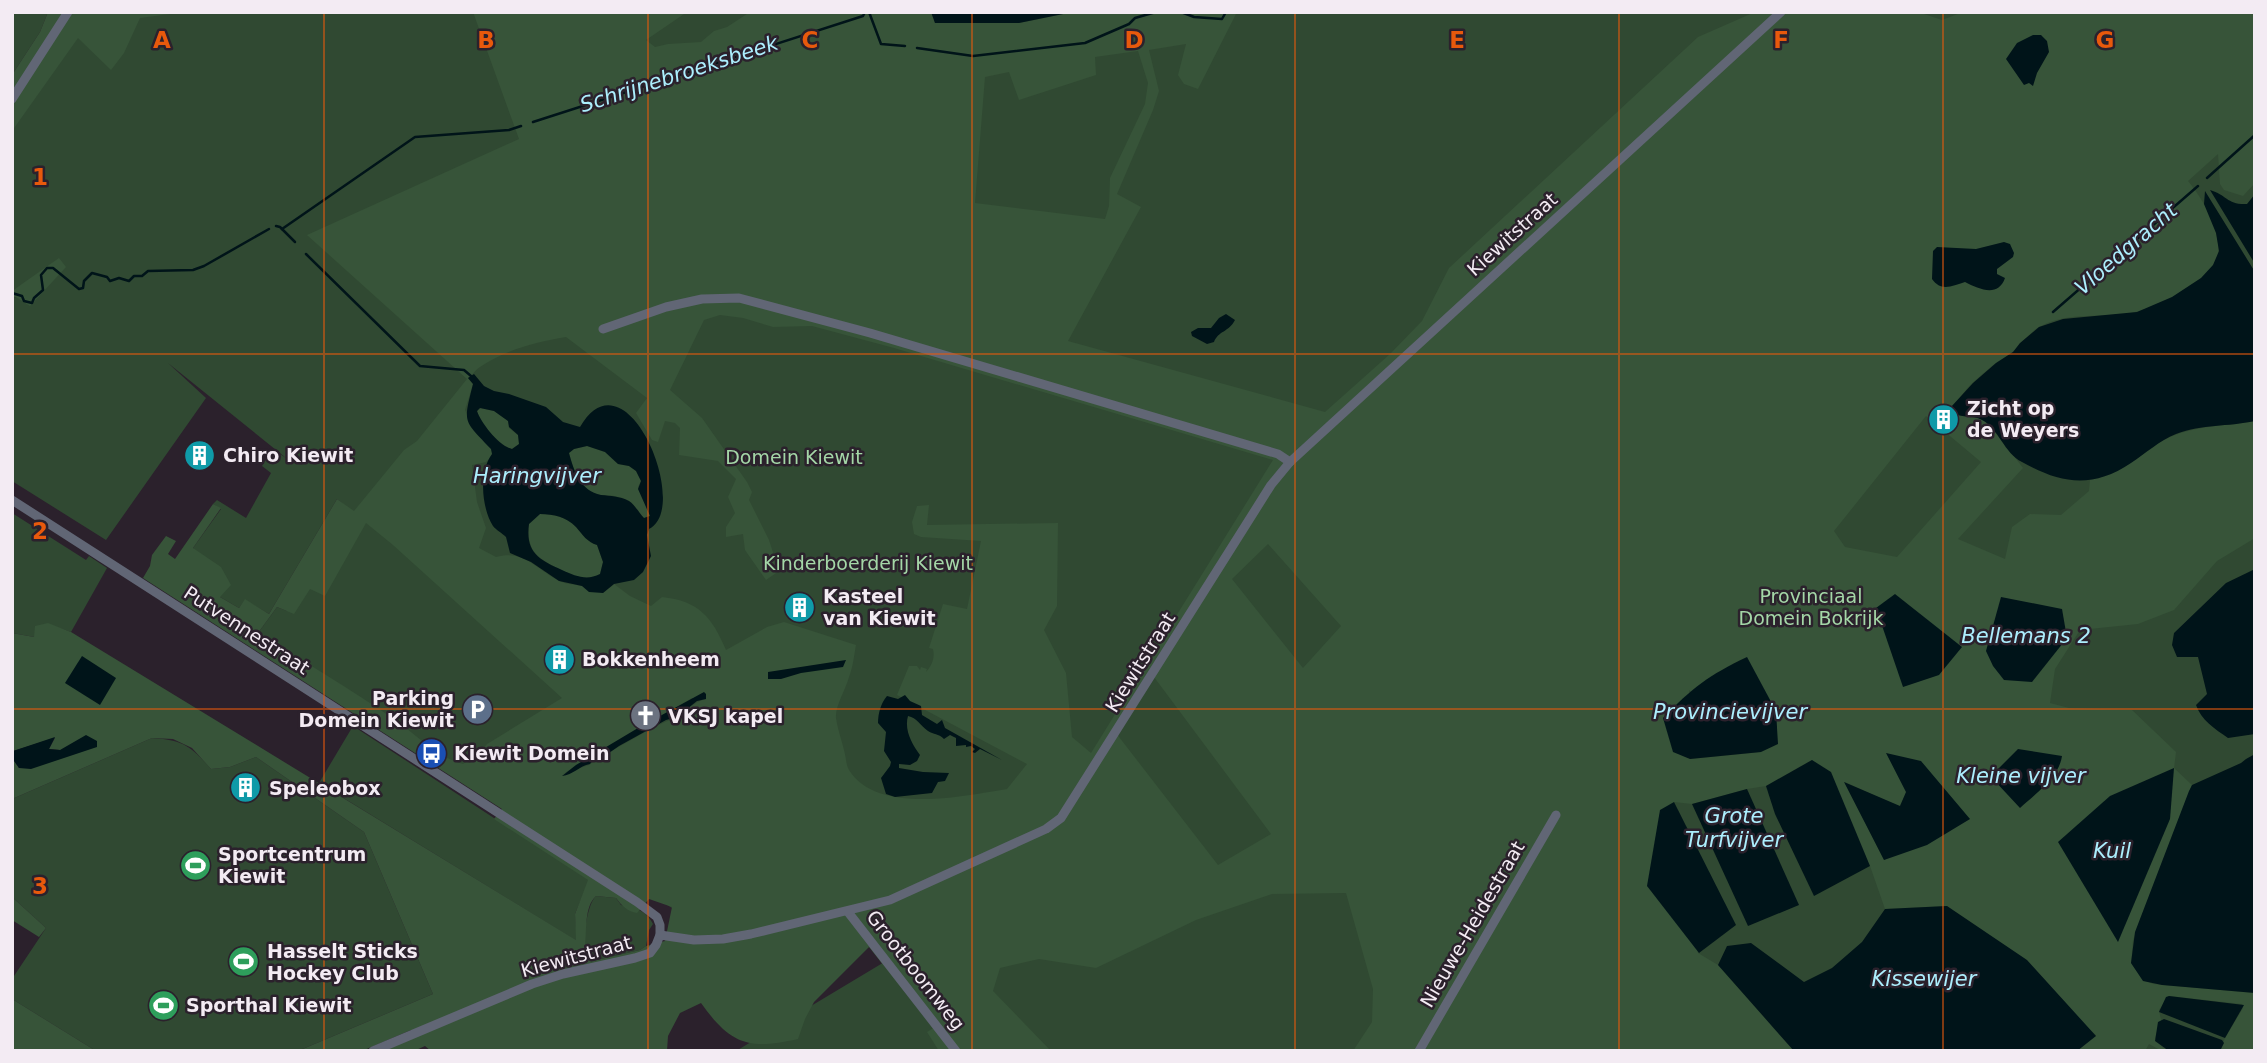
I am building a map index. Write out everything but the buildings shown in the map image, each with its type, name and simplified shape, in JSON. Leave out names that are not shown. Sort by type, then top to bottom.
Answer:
[{"type":"street","points":[[12,99],[68,12]]},
{"type":"street","name":"Kiewitstraat","points":[[373,1051],[532,984],[563,974],[643,956],[656,945],[660,935],[694,940],[723,939],[891,900],[1046,829],[1061,818],[1271,485],[1290,462],[1781,12]]},
{"type":"street","points":[[604,329],[678,304],[702,299],[739,298],[870,333],[1278,454],[1290,462]]},
{"type":"street","name":"Putvennestraat","points":[[12,500],[652,911],[660,925],[660,935]]},
{"type":"street","name":"Nieuwe-Heidestraat","points":[[1419,1051],[1556,815]]},
{"type":"street","name":"Grootboomweg","points":[[848,912],[956,1051]]},
{"type":"green space","points":[[12,12],[48,12],[40,32],[12,75]]},
{"type":"green space","points":[[48,12],[185,12],[140,18],[124,53],[111,70],[78,38],[12,131],[12,75],[40,32]]},
{"type":"green space","points":[[78,12],[2255,12],[2255,1051],[736,1051],[1016,883],[792,936],[672,908],[264,647],[258,633],[277,607],[287,611],[353,512],[337,499],[269,614],[245,600],[239,608],[220,597],[193,548],[221,509],[213,504],[217,500],[246,518],[271,473],[262,466],[272,449],[286,458],[168,363],[206,398],[106,540],[12,481],[12,298],[16,297],[27,282],[12,291],[12,110]]},
{"type":"green space","name":"Provinciaal Domein Bokrijk","points":[[473,12],[687,12],[646,40],[655,47],[701,42],[714,31],[727,27],[750,12],[931,12],[935,23],[1019,23],[1073,12],[1237,12],[1198,89],[1184,84],[1178,75],[1186,44],[1149,50],[1159,91],[1117,194],[1141,207],[1068,341],[1325,412],[1390,354],[1422,321],[1449,268],[1698,37],[1755,12],[1918,12],[1942,20],[1963,12],[2255,12],[2255,183],[2243,196],[2224,190],[2220,184],[2218,154],[2188,181],[2214,224],[2218,244],[2215,263],[2184,291],[2145,309],[2123,314],[2063,318],[2037,328],[2014,351],[1974,381],[1951,408],[1956,414],[1984,420],[2023,468],[1958,539],[2005,559],[2012,527],[2030,514],[2061,515],[2089,491],[2090,479],[2119,470],[2162,441],[2181,433],[2255,421],[2255,538],[2217,561],[2174,610],[2138,624],[2080,630],[2055,669],[2050,703],[2069,708],[2132,710],[2176,752],[2174,768],[2192,785],[2133,940],[2131,963],[2143,980],[2153,984],[2255,993],[2255,1051],[2220,1051],[2243,1008],[2242,1004],[2169,996],[2159,1010],[2161,1020],[2155,1038],[2169,1051],[2162,1051],[2149,1044],[2145,1051],[2077,1051],[2096,1035],[1947,906],[1885,909],[1870,866],[1812,760],[1766,786],[1692,804],[1674,802],[1698,953],[1718,965],[1794,1051],[1353,1051],[1372,1022],[1373,989],[1346,893],[1272,894],[1196,920],[1096,968],[1039,959],[1000,968],[993,991],[1051,1051],[939,1051],[927,1032],[940,1024],[902,989],[869,947],[814,1002],[798,1039],[766,1044],[742,1041],[722,1028],[701,1003],[680,1013],[668,1036],[667,1051],[431,1051],[425,1046],[414,1051],[382,1051],[415,1036],[411,1030],[362,1051],[298,1051],[433,994],[364,832],[256,757],[230,767],[211,769],[192,748],[173,739],[152,738],[12,799],[12,758],[19,768],[60,750],[49,749],[55,738],[13,751],[12,756],[12,633],[34,637],[35,626],[48,623],[71,632],[576,940],[575,914],[588,880],[494,819],[502,809],[143,578],[150,566],[152,555],[166,536],[176,541],[168,554],[175,559],[213,504],[221,508],[193,548],[221,567],[231,585],[220,597],[239,608],[245,599],[269,614],[337,499],[354,511],[404,450],[417,441],[467,379],[307,235],[519,139]],"holes":[[[1138,51],[1148,83],[1145,104],[1110,178],[1109,206],[1105,219],[975,203],[985,77],[1009,72],[1019,100],[1096,75],[1095,57]],[[720,315],[743,318],[773,327],[812,326],[1273,460],[1091,753],[1072,737],[1066,673],[1044,630],[1057,606],[1058,523],[927,525],[929,505],[917,506],[912,522],[914,534],[921,537],[981,541],[967,609],[943,604],[929,648],[934,652],[931,664],[926,672],[927,669],[921,667],[920,670],[917,666],[909,666],[897,695],[1027,764],[1007,789],[945,798],[900,798],[879,793],[862,784],[847,765],[836,713],[852,669],[856,645],[784,622],[767,627],[726,650],[709,620],[686,602],[662,597],[651,606],[630,596],[614,584],[603,593],[565,583],[523,558],[506,555],[496,557],[479,548],[486,528],[477,502],[472,465],[486,462],[493,455],[491,449],[475,432],[465,410],[473,384],[468,378],[480,367],[510,351],[566,337],[647,398],[636,413],[652,440],[658,442],[665,421],[675,423],[680,428],[679,455],[718,461],[736,479],[728,497],[735,513],[726,527],[726,537],[743,534],[745,550],[766,580],[779,571],[769,540],[749,500],[752,492],[747,482],[702,418],[670,390],[704,320]],[[1926,416],[1981,462],[1897,557],[1845,547],[1834,531]],[[366,523],[562,698],[487,744],[481,752],[463,764],[436,751],[344,686],[258,633],[277,607],[294,614],[310,589],[325,596]],[[1268,544],[1341,626],[1303,668],[1232,579]],[[1151,673],[1271,834],[1218,865],[1116,733]],[[1689,690],[1761,752],[1690,759]],[[692,698],[706,699],[597,758],[589,765],[563,774]],[[1887,753],[1970,819],[1884,860],[1845,782],[1899,807],[1907,792]],[[596,896],[616,898],[625,908],[637,913],[649,899],[672,907],[665,941],[592,961],[592,951],[585,946],[588,912]]]},
{"type":"green space","points":[[59,258],[66,267],[30,306],[16,297],[12,298],[12,291]]},
{"type":"green space","points":[[481,408],[494,411],[508,421],[509,428],[518,435],[519,444],[512,449],[496,439],[479,416],[477,411]]},
{"type":"green space","points":[[587,446],[605,452],[618,464],[629,466],[636,471],[641,481],[638,487],[650,515],[644,518],[629,501],[594,493],[583,485],[569,453]]},
{"type":"green space","points":[[12,513],[86,560],[89,556],[107,568],[71,632],[48,624],[34,637],[12,633]]},
{"type":"green space","points":[[540,514],[564,518],[597,545],[603,562],[600,574],[586,578],[577,576],[548,563],[536,554],[530,542],[529,524]]},
{"type":"green space","points":[[353,726],[589,880],[575,914],[577,941],[319,783]]},
{"type":"green space","name":"Sportcentrum Kiewit","points":[[152,738],[171,740],[186,746],[211,769],[230,767],[256,757],[364,832],[433,994],[298,1051],[96,1051],[12,999],[12,979],[46,928],[12,897],[12,799]]},
{"type":"green space","points":[[596,896],[616,898],[621,905],[636,909],[647,916],[653,924],[646,946],[640,950],[591,961],[585,947],[585,934],[588,912]]},
{"type":"green space","points":[[12,897],[46,928],[39,937],[12,920]]},
{"type":"green space","points":[[12,999],[96,1051],[12,1050]]},
{"type":"water","points":[[931,12],[1073,12],[1019,23],[935,23]]},
{"type":"water","points":[[2033,35],[2041,35],[2047,41],[2049,52],[2033,86],[2029,83],[2024,85],[2006,59],[2017,43]]},
{"type":"water","points":[[2210,190],[2240,204],[2247,204],[2255,194],[2255,264]]},
{"type":"water","points":[[2205,191],[2255,272],[2255,421],[2176,434],[2117,471],[2090,480],[2076,480],[2050,475],[2022,462],[2011,453],[1988,424],[1978,418],[1952,412],[1951,407],[1973,383],[2013,352],[2039,327],[2063,319],[2137,312],[2172,297],[2201,278],[2213,265],[2219,251],[2216,233],[2204,204]]},
{"type":"water","points":[[2004,242],[2010,244],[2014,253],[2013,257],[1997,269],[1997,274],[2005,278],[1998,288],[1982,289],[1965,282],[1943,287],[1932,279],[1933,251],[1937,247],[1976,249]]},
{"type":"water","points":[[1226,314],[1235,320],[1214,342],[1207,344],[1192,336],[1191,332],[1198,328],[1211,328]]},
{"type":"water","name":"Haringvijver","points":[[474,374],[484,386],[494,391],[546,407],[563,422],[580,427],[598,408],[616,407],[633,419],[648,440],[658,467],[663,493],[660,515],[647,535],[651,556],[643,572],[634,580],[614,584],[603,593],[589,592],[582,586],[559,581],[531,562],[510,553],[506,537],[493,526],[486,509],[483,479],[492,454],[468,420],[473,384],[468,378]],"holes":[[[480,408],[494,411],[508,421],[509,427],[518,435],[519,444],[512,449],[496,439],[479,416],[477,411]],[[587,446],[605,452],[618,464],[629,466],[636,471],[641,481],[638,489],[650,516],[644,518],[625,499],[594,493],[583,485],[569,453]],[[540,514],[568,521],[597,545],[603,562],[600,574],[590,577],[576,576],[541,559],[529,542],[529,524]]]},
{"type":"water","points":[[2255,569],[2255,734],[2228,738],[2205,720],[2196,705],[2207,694],[2198,657],[2177,657],[2172,645],[2174,633],[2226,583]]},
{"type":"water","points":[[1895,594],[1962,647],[1939,675],[1903,687],[1876,608]]},
{"type":"water","name":"Bellemans 2","points":[[2001,597],[2062,609],[2067,638],[2032,682],[2004,680],[1986,651]]},
{"type":"water","points":[[82,656],[116,678],[100,705],[65,683]]},
{"type":"water","name":"Provincievijver","points":[[1747,657],[1776,711],[1778,744],[1761,752],[1690,759],[1673,752],[1663,718],[1702,683]]},
{"type":"water","points":[[846,660],[843,667],[768,679],[768,672]]},
{"type":"water","points":[[704,692],[706,699],[697,701],[677,717],[666,720],[590,764],[562,776],[638,728]]},
{"type":"water","points":[[905,695],[910,701],[921,706],[922,715],[937,724],[942,720],[945,728],[1002,760],[980,749],[972,752],[975,749],[971,746],[956,746],[956,738],[950,735],[944,739],[908,716],[908,732],[920,755],[917,761],[910,765],[899,764],[899,768],[949,773],[945,781],[938,782],[932,793],[895,797],[886,794],[881,778],[891,762],[884,751],[886,732],[878,723],[879,716],[887,696],[898,699]]},
{"type":"water","points":[[86,735],[97,741],[97,747],[31,769],[19,768],[12,758],[13,751],[55,737],[49,749],[60,750]]},
{"type":"water","name":"Kleine vijver","points":[[2018,749],[2062,756],[2051,778],[2020,808],[1993,779],[1994,773]]},
{"type":"water","points":[[1886,753],[1921,761],[1970,819],[1927,845],[1884,860],[1844,782],[1900,806],[1906,792]]},
{"type":"water","points":[[2255,754],[2255,993],[2143,981],[2131,963],[2135,932],[2189,791],[2192,785]]},
{"type":"water","points":[[1812,760],[1831,772],[1870,866],[1814,896],[1775,814],[1766,786]]},
{"type":"water","name":"Kuil","points":[[2174,768],[2170,819],[2118,942],[2058,842],[2110,796]]},
{"type":"water","name":"Grote Turfvijver","points":[[1747,789],[1799,905],[1748,926],[1692,804]]},
{"type":"water","points":[[1674,802],[1736,925],[1699,953],[1647,886],[1660,810]]},
{"type":"water","name":"Kissewijer","points":[[1947,906],[2027,960],[2096,1036],[2077,1051],[1794,1051],[1718,965],[1727,946],[1751,943],[1804,982],[1832,968],[1862,942],[1885,909]]},
{"type":"water","points":[[2169,996],[2244,1005],[2225,1038],[2159,1012]]},
{"type":"water","points":[[2164,1019],[2224,1043],[2220,1051],[2169,1051],[2155,1041],[2158,1022]]},
{"type":"waterway","name":"Schrijnebroeksbeek","points":[[533,122],[863,16],[865,12]]},
{"type":"waterway","name":"Schrijnebroeksbeek","points":[[869,12],[881,44],[905,46]]},
{"type":"waterway","name":"Schrijnebroeksbeek","points":[[917,48],[973,56],[1085,43],[1129,24],[1135,18],[1156,12]]},
{"type":"waterway","name":"Schrijnebroeksbeek","points":[[1181,12],[1194,17],[1222,19],[1226,12]]},
{"type":"waterway","name":"Schrijnebroeksbeek","points":[[282,229],[415,137],[509,130],[521,126]]},
{"type":"waterway","name":"Vloedgracht","points":[[2207,178],[2255,135]]},
{"type":"waterway","name":"Vloedgracht","points":[[2053,312],[2198,186]]},
{"type":"waterway","points":[[276,226],[295,242]]},
{"type":"waterway","name":"Schrijnebroeksbeek","points":[[12,293],[32,303],[43,290],[41,275],[47,268],[53,268],[79,289],[83,288],[84,281],[92,273],[107,277],[110,281],[119,278],[129,281],[148,271],[193,270],[269,229]]},
{"type":"waterway","points":[[306,254],[420,366],[464,370],[471,376]]},
{"type":"place","name":"Zicht op de Weyers","points":[[1944,419]]},
{"type":"place","name":"Chiro Kiewit","points":[[200,455]]},
{"type":"place","name":"Kasteel van Kiewit","points":[[800,607]]},
{"type":"place","name":"Bokkenheem","points":[[559,659]]},
{"type":"place","name":"Parking Domein Kiewit","points":[[477,709]]},
{"type":"place","name":"VKSJ kapel","points":[[645,716]]},
{"type":"place","name":"Kiewit Domein","points":[[431,753]]},
{"type":"place","name":"Speleobox","points":[[246,788]]},
{"type":"place","name":"Sportcentrum Kiewit","points":[[195,865]]},
{"type":"place","name":"Hasselt Sticks Hockey Club","points":[[244,962]]},
{"type":"place","name":"Sporthal Kiewit","points":[[163,1005]]},
{"type":"park label","name":"Domein Kiewit","points":[[794,457]]},
{"type":"park label","name":"Kinderboerderij Kiewit","points":[[868,563]]}]
